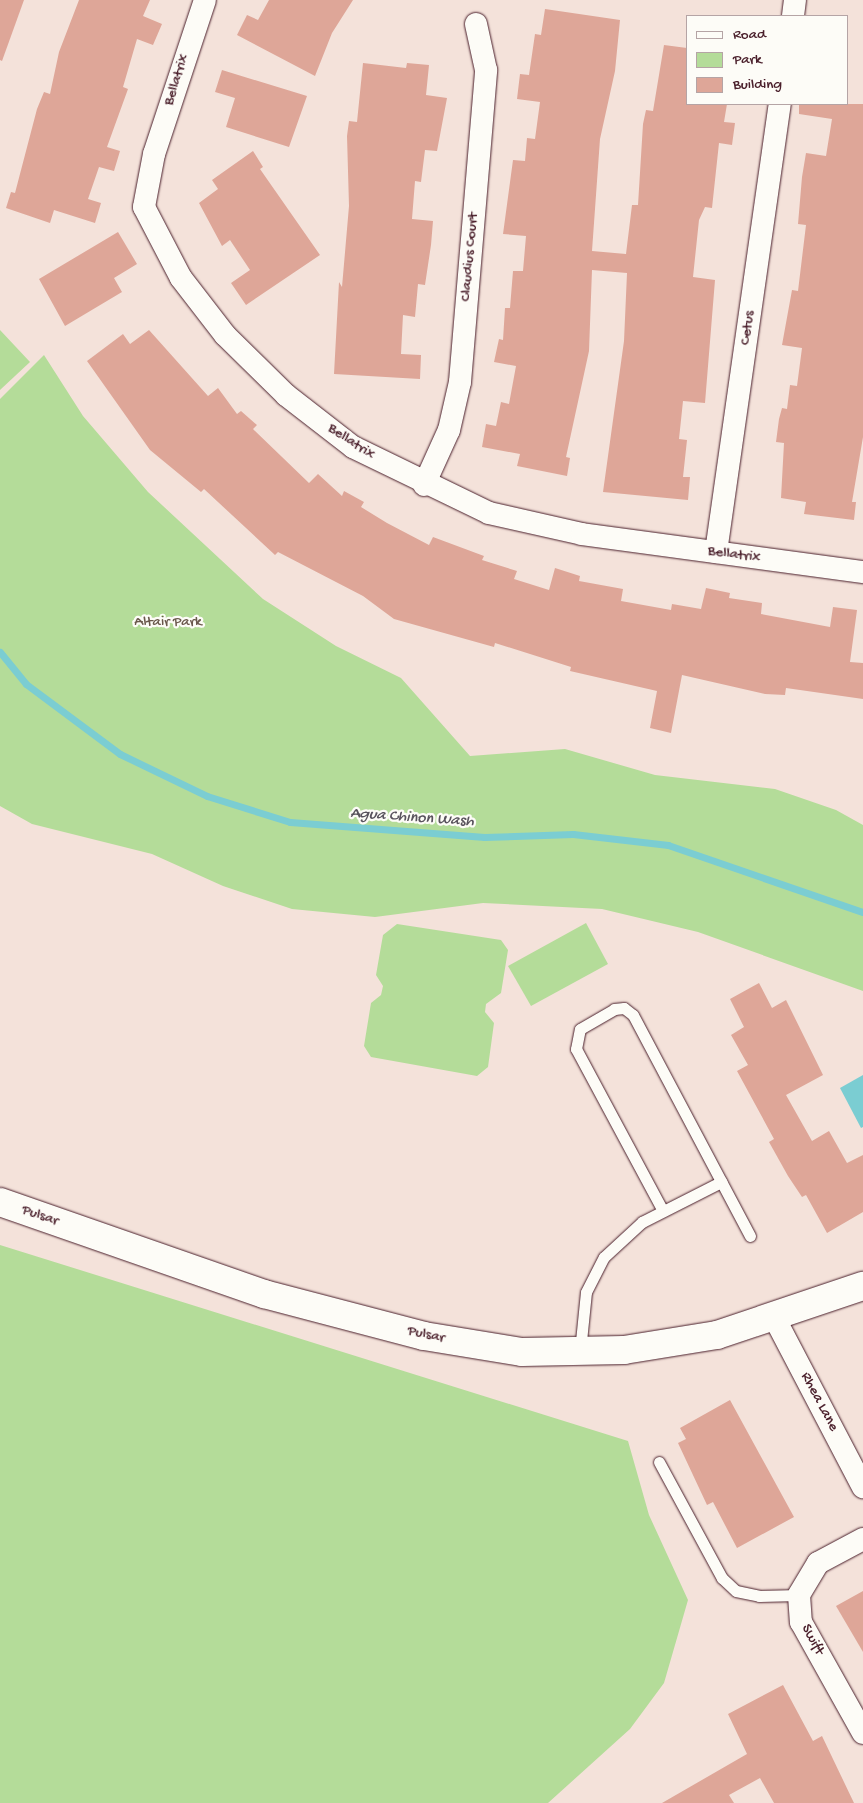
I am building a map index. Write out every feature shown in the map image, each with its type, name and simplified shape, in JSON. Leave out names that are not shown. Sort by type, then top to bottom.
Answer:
[{"type":"street","name":"Bellatrix","points":[[205,0],[154,154],[144,207],[181,278],[232,342],[286,395],[353,448],[424,485],[489,513],[582,534],[863,572]]},
{"type":"street","points":[[793,15],[795,0]]},
{"type":"street","name":"Claudius Court","points":[[424,485],[449,430],[460,382],[486,70],[476,24]]},
{"type":"street","name":"Cetus","points":[[716,552],[780,105]]},
{"type":"street","name":"Pulsar","points":[[0,1202],[264,1294],[424,1336],[522,1352],[624,1350],[716,1335],[863,1286]]},
{"type":"street","name":"Rhea Lane","points":[[774,1317],[863,1487]]},
{"type":"street","points":[[799,1595],[818,1564],[863,1539]]},
{"type":"street","name":"Swift","points":[[799,1595],[801,1622],[863,1733]]},
{"type":"lane","points":[[663,1211],[576,1049],[580,1029],[614,1009],[624,1008],[632,1015],[750,1236]]},
{"type":"lane","points":[[580,1351],[586,1292],[604,1257],[642,1222],[721,1182]]},
{"type":"lane","points":[[659,1462],[722,1578],[736,1591],[752,1594],[799,1595]]},
{"type":"green space","points":[[0,330],[30,362],[0,390]]},
{"type":"green space","name":"Altair Park","points":[[44,355],[83,416],[148,492],[263,599],[336,646],[401,678],[470,756],[565,749],[655,775],[775,789],[836,810],[863,825],[863,991],[698,932],[602,909],[483,903],[375,917],[292,909],[223,886],[152,854],[32,824],[0,806],[0,399]]},
{"type":"green space","points":[[586,923],[608,964],[531,1006],[508,966]]},
{"type":"green space","points":[[397,924],[501,940],[508,950],[501,993],[486,1004],[485,1012],[494,1023],[488,1067],[477,1076],[371,1057],[364,1046],[371,1003],[381,995],[383,986],[376,975],[383,935]]},
{"type":"green space","points":[[0,1245],[628,1441],[649,1515],[688,1600],[664,1683],[630,1729],[548,1803],[0,1803]]},
{"type":"water","points":[[863,1075],[863,1127],[861,1128],[840,1088]]},
{"type":"building","points":[[0,0],[24,0],[2,61],[0,60]]},
{"type":"building","points":[[79,0],[150,0],[143,16],[162,24],[153,45],[137,39],[123,87],[128,89],[107,147],[120,151],[114,171],[99,167],[88,199],[101,203],[95,223],[54,210],[50,223],[6,208],[11,192],[15,193],[37,109],[44,92],[50,94],[59,52]]},
{"type":"building","points":[[269,0],[353,0],[332,33],[315,76],[237,35],[247,15],[258,20]]},
{"type":"building","points":[[545,9],[620,20],[615,71],[600,139],[592,251],[626,254],[632,205],[638,205],[643,124],[646,110],[653,111],[664,45],[686,48],[686,105],[727,105],[724,122],[735,123],[732,145],[719,143],[712,208],[705,207],[699,220],[693,277],[715,280],[705,403],[683,401],[679,439],[687,440],[683,477],[690,477],[688,500],[603,492],[624,341],[627,273],[592,270],[589,351],[566,457],[570,458],[567,476],[517,466],[520,454],[482,447],[486,424],[496,426],[501,402],[509,404],[516,366],[494,362],[499,339],[503,340],[505,308],[510,308],[513,271],[523,271],[526,236],[503,234],[513,160],[525,161],[527,138],[535,139],[540,102],[517,99],[520,74],[529,75],[535,34],[541,35]]},
{"type":"building","points":[[363,63],[406,68],[407,63],[429,65],[426,95],[447,98],[437,151],[425,150],[421,182],[415,181],[412,219],[433,221],[425,285],[418,284],[415,317],[403,315],[401,354],[421,355],[420,379],[334,374],[339,282],[342,287],[349,206],[347,136],[349,121],[357,122]]},
{"type":"building","points":[[222,70],[307,96],[289,147],[226,127],[235,98],[215,92]]},
{"type":"building","points":[[863,104],[863,437],[852,502],[856,502],[854,520],[804,514],[806,502],[781,498],[784,443],[776,442],[779,419],[782,408],[787,409],[790,385],[797,386],[802,348],[782,345],[792,290],[798,291],[806,225],[798,224],[802,177],[806,153],[826,156],[832,119],[799,114],[799,105]]},
{"type":"building","points":[[253,151],[263,167],[260,169],[320,255],[246,305],[231,283],[250,270],[230,240],[222,246],[199,203],[218,189],[212,180]]},
{"type":"building","points":[[118,232],[137,264],[114,278],[122,292],[65,326],[39,279]]},
{"type":"building","points":[[149,330],[208,396],[218,388],[237,414],[241,411],[257,425],[253,429],[309,483],[318,474],[342,496],[344,491],[364,502],[361,507],[387,523],[429,545],[433,537],[484,556],[482,560],[517,571],[514,579],[549,590],[555,568],[580,576],[579,581],[623,589],[621,601],[671,610],[672,604],[701,609],[706,588],[730,593],[729,598],[762,603],[761,614],[830,627],[833,607],[857,610],[850,662],[863,663],[863,699],[786,688],[785,695],[765,694],[682,675],[671,733],[650,728],[657,691],[570,671],[571,667],[495,643],[494,647],[394,619],[363,596],[278,552],[275,555],[204,489],[201,492],[150,450],[87,361],[123,334],[130,344]]},
{"type":"building","points":[[759,983],[772,1008],[786,1000],[823,1075],[786,1095],[812,1141],[829,1131],[847,1163],[863,1155],[863,1212],[827,1233],[806,1195],[802,1197],[769,1142],[774,1139],[737,1071],[748,1065],[731,1035],[744,1027],[730,999]]},
{"type":"building","points":[[730,1400],[794,1517],[737,1548],[713,1502],[707,1505],[678,1443],[686,1439],[680,1428]]},
{"type":"building","points":[[863,1591],[863,1652],[836,1606]]},
{"type":"building","points":[[783,1685],[813,1741],[822,1736],[854,1803],[774,1803],[760,1778],[729,1795],[734,1803],[662,1803],[747,1754],[728,1714]]},
{"type":"waterway","name":"Agua Chinon Wash","points":[[0,652],[26,684],[120,754],[207,796],[290,822],[484,837],[573,834],[668,845],[863,912]]}]
